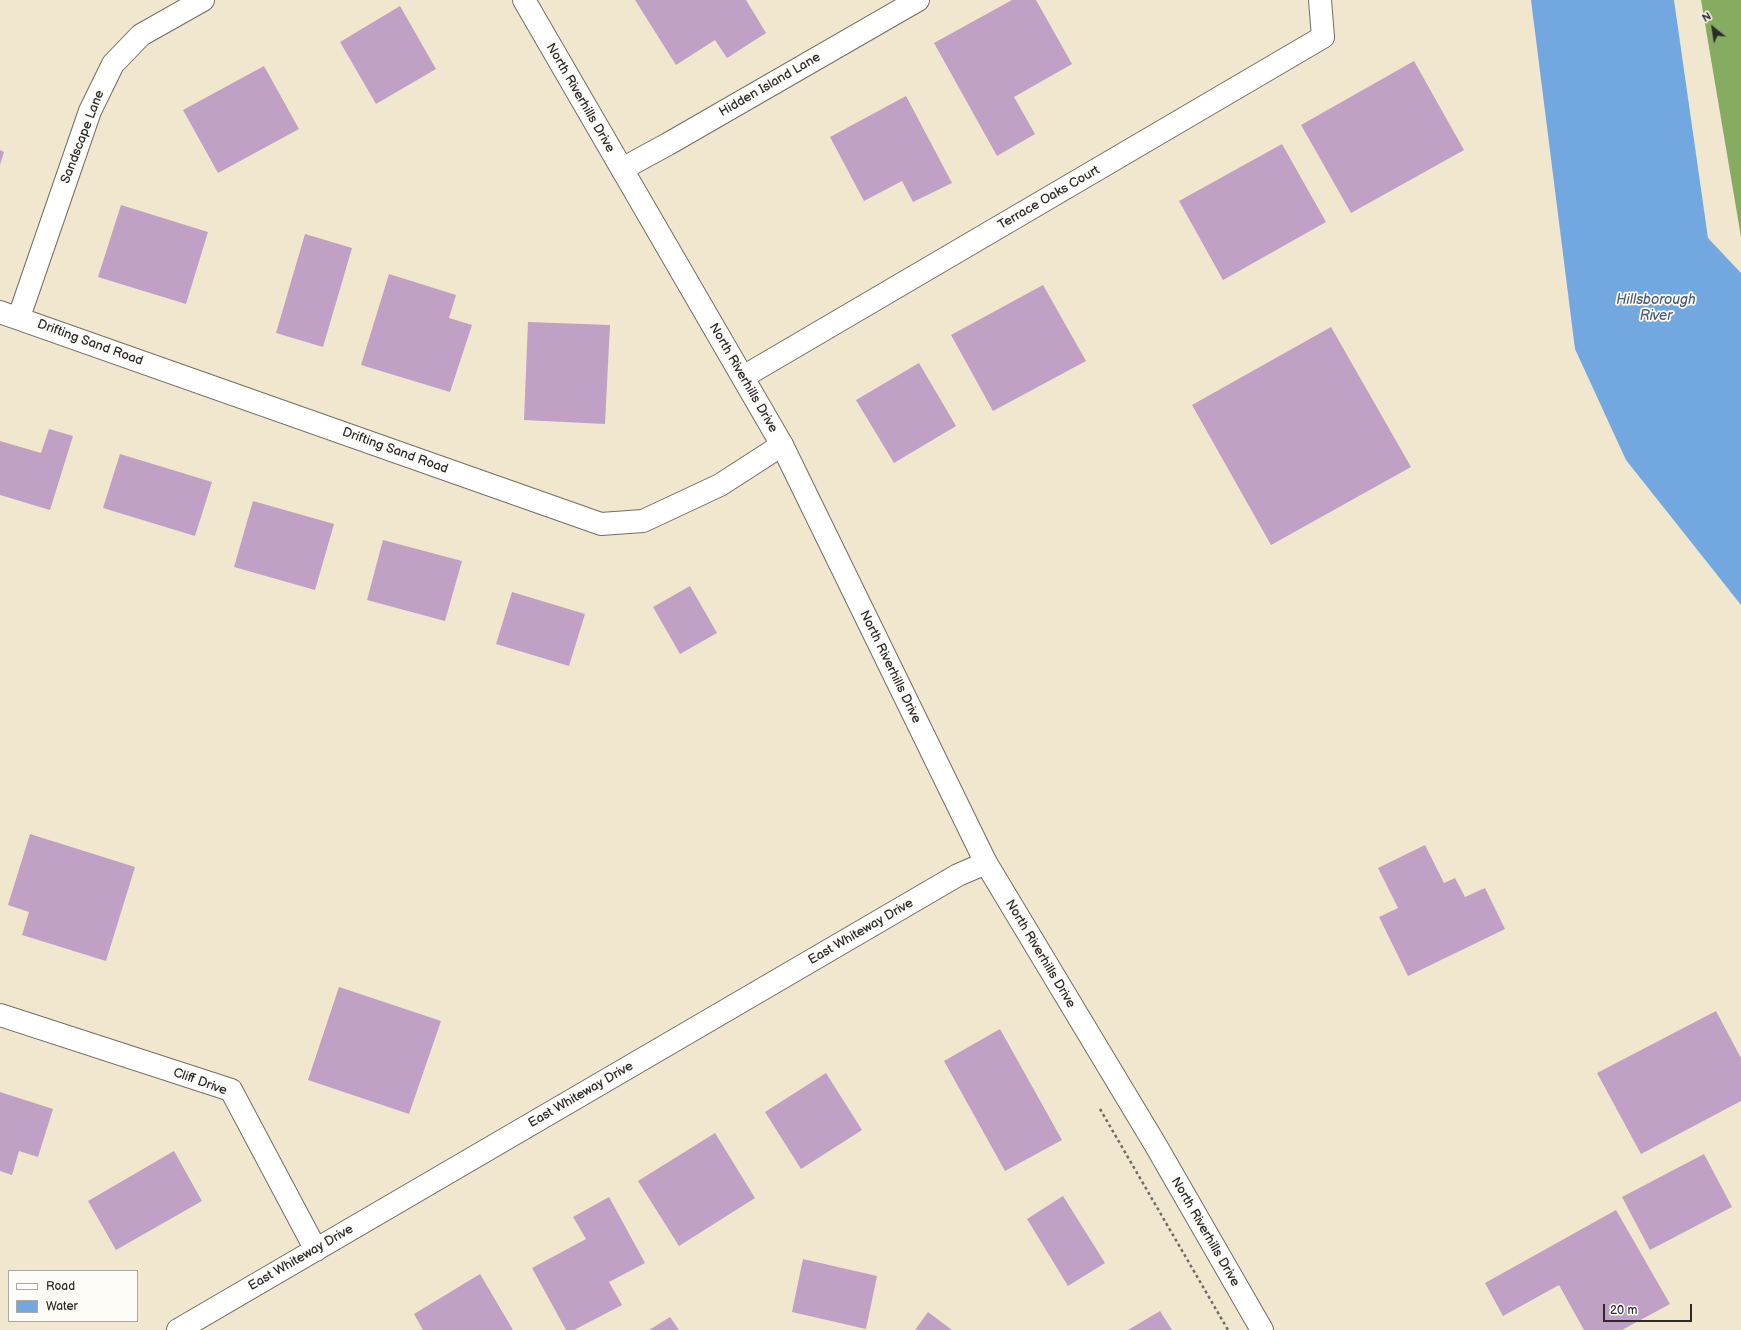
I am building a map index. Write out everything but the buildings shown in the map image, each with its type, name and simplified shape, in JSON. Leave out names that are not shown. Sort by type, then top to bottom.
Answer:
[{"type":"street","name":"Sandscape Lane","points":[[10,315],[90,112],[113,64],[141,35],[203,0]]},
{"type":"street","name":"North Riverhills Drive","points":[[524,0],[782,445],[986,863],[1155,1144],[1262,1330]]},
{"type":"street","name":"Hidden Island Lane","points":[[622,169],[918,0]]},
{"type":"street","name":"Terrace Oaks Court","points":[[743,377],[1323,37],[1320,0]]},
{"type":"street","name":"Drifting Sand Road","points":[[10,315],[601,524],[642,521],[720,485],[782,445]]},
{"type":"street","name":"East Whiteway Drive","points":[[178,1330],[958,875],[986,863]]},
{"type":"street","name":"Cliff Drive","points":[[0,1015],[230,1090],[316,1250]]},
{"type":"path","points":[[1097,1104],[1228,1330]]},
{"type":"green space","points":[[1701,0],[1741,0],[1741,237]]},
{"type":"water","name":"Hillsborough River","points":[[1531,0],[1674,0],[1708,238],[1741,273],[1741,605],[1626,460],[1575,349]]}]
